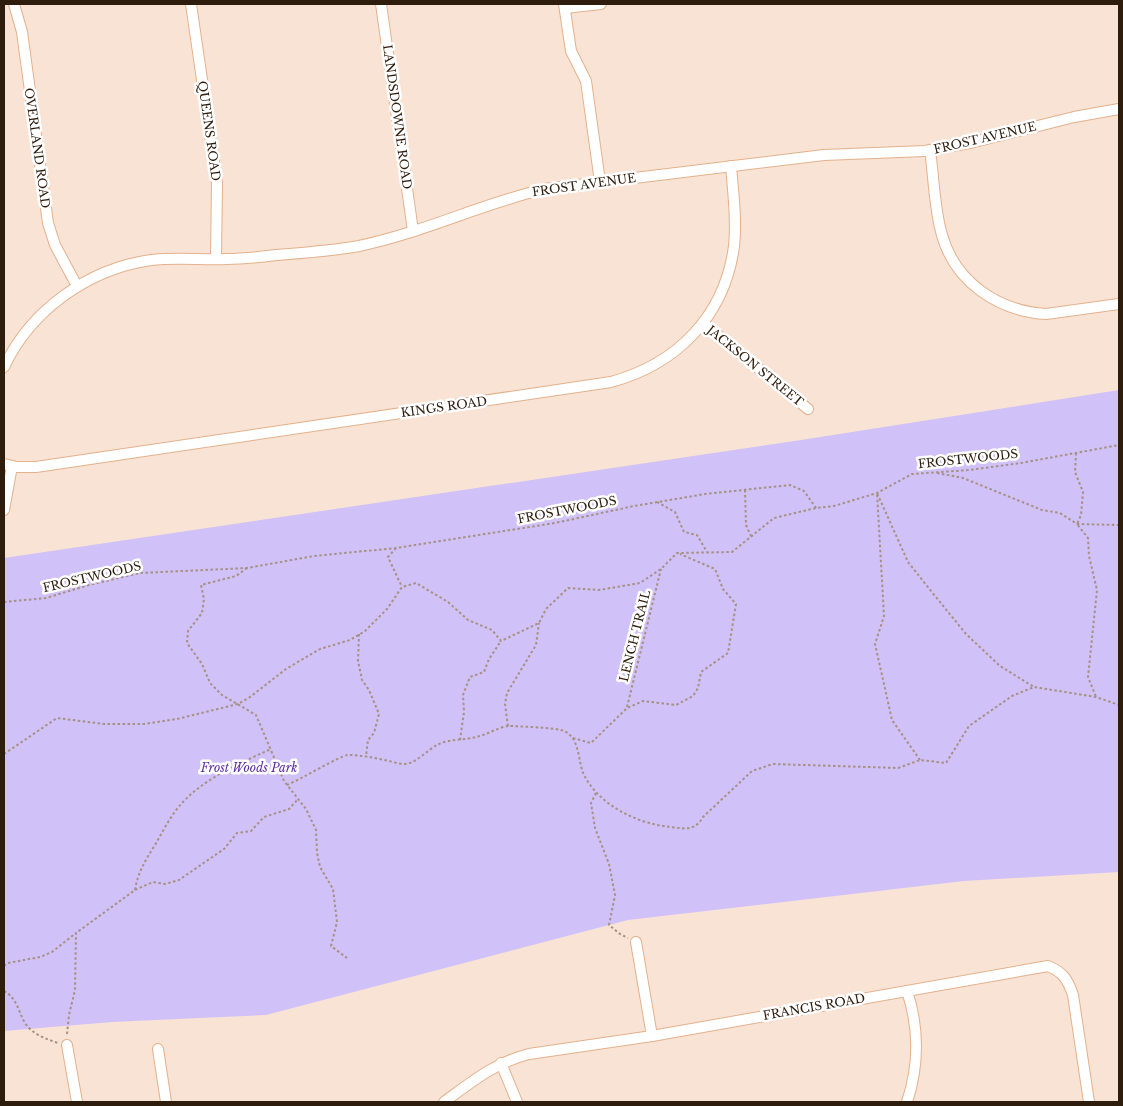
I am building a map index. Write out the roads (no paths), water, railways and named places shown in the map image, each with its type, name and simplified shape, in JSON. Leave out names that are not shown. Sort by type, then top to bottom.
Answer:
[{"type":"street","name":"OVERLAND ROAD","points":[[14,4],[22,32],[48,223],[54,245],[77,286]]},
{"type":"street","name":"QUEENS ROAD","points":[[191,4],[217,183],[216,259]]},
{"type":"street","name":"LANDSDOWNE ROAD","points":[[381,4],[414,231]]},
{"type":"street","points":[[600,182],[586,81],[571,51],[564,6],[601,4]]},
{"type":"street","name":"FROST AVENUE","points":[[4,367],[18,342],[30,326],[49,307],[77,286],[106,272],[132,264],[177,258],[216,259],[298,254],[359,246],[414,231],[516,196],[544,189],[824,155],[930,150],[970,143],[1074,117],[1119,109]]},
{"type":"street","points":[[930,150],[942,237],[958,268],[977,288],[1001,304],[1034,313],[1046,314],[1119,304]]},
{"type":"street","name":"KINGS ROAD","points":[[8,465],[36,467],[611,382],[642,372],[657,364],[683,345],[703,323],[721,292],[731,261],[735,222],[731,166]]},
{"type":"street","name":"JACKSON STREET","points":[[703,323],[808,409]]},
{"type":"street","points":[[4,510],[8,465]]},
{"type":"street","points":[[636,942],[652,1036]]},
{"type":"street","name":"FRANCIS ROAD","points":[[444,1102],[477,1077],[501,1064],[529,1054],[652,1036],[1048,966],[1059,970],[1066,978],[1074,1000],[1089,1102]]},
{"type":"street","points":[[906,1102],[912,1081],[916,1043],[914,1014],[907,991]]},
{"type":"street","points":[[67,1045],[76,1102]]},
{"type":"street","points":[[158,1049],[166,1102]]},
{"type":"street","points":[[501,1064],[518,1102]]},
{"type":"park label","name":"Frost Woods Park","points":[[249,768]]}]
